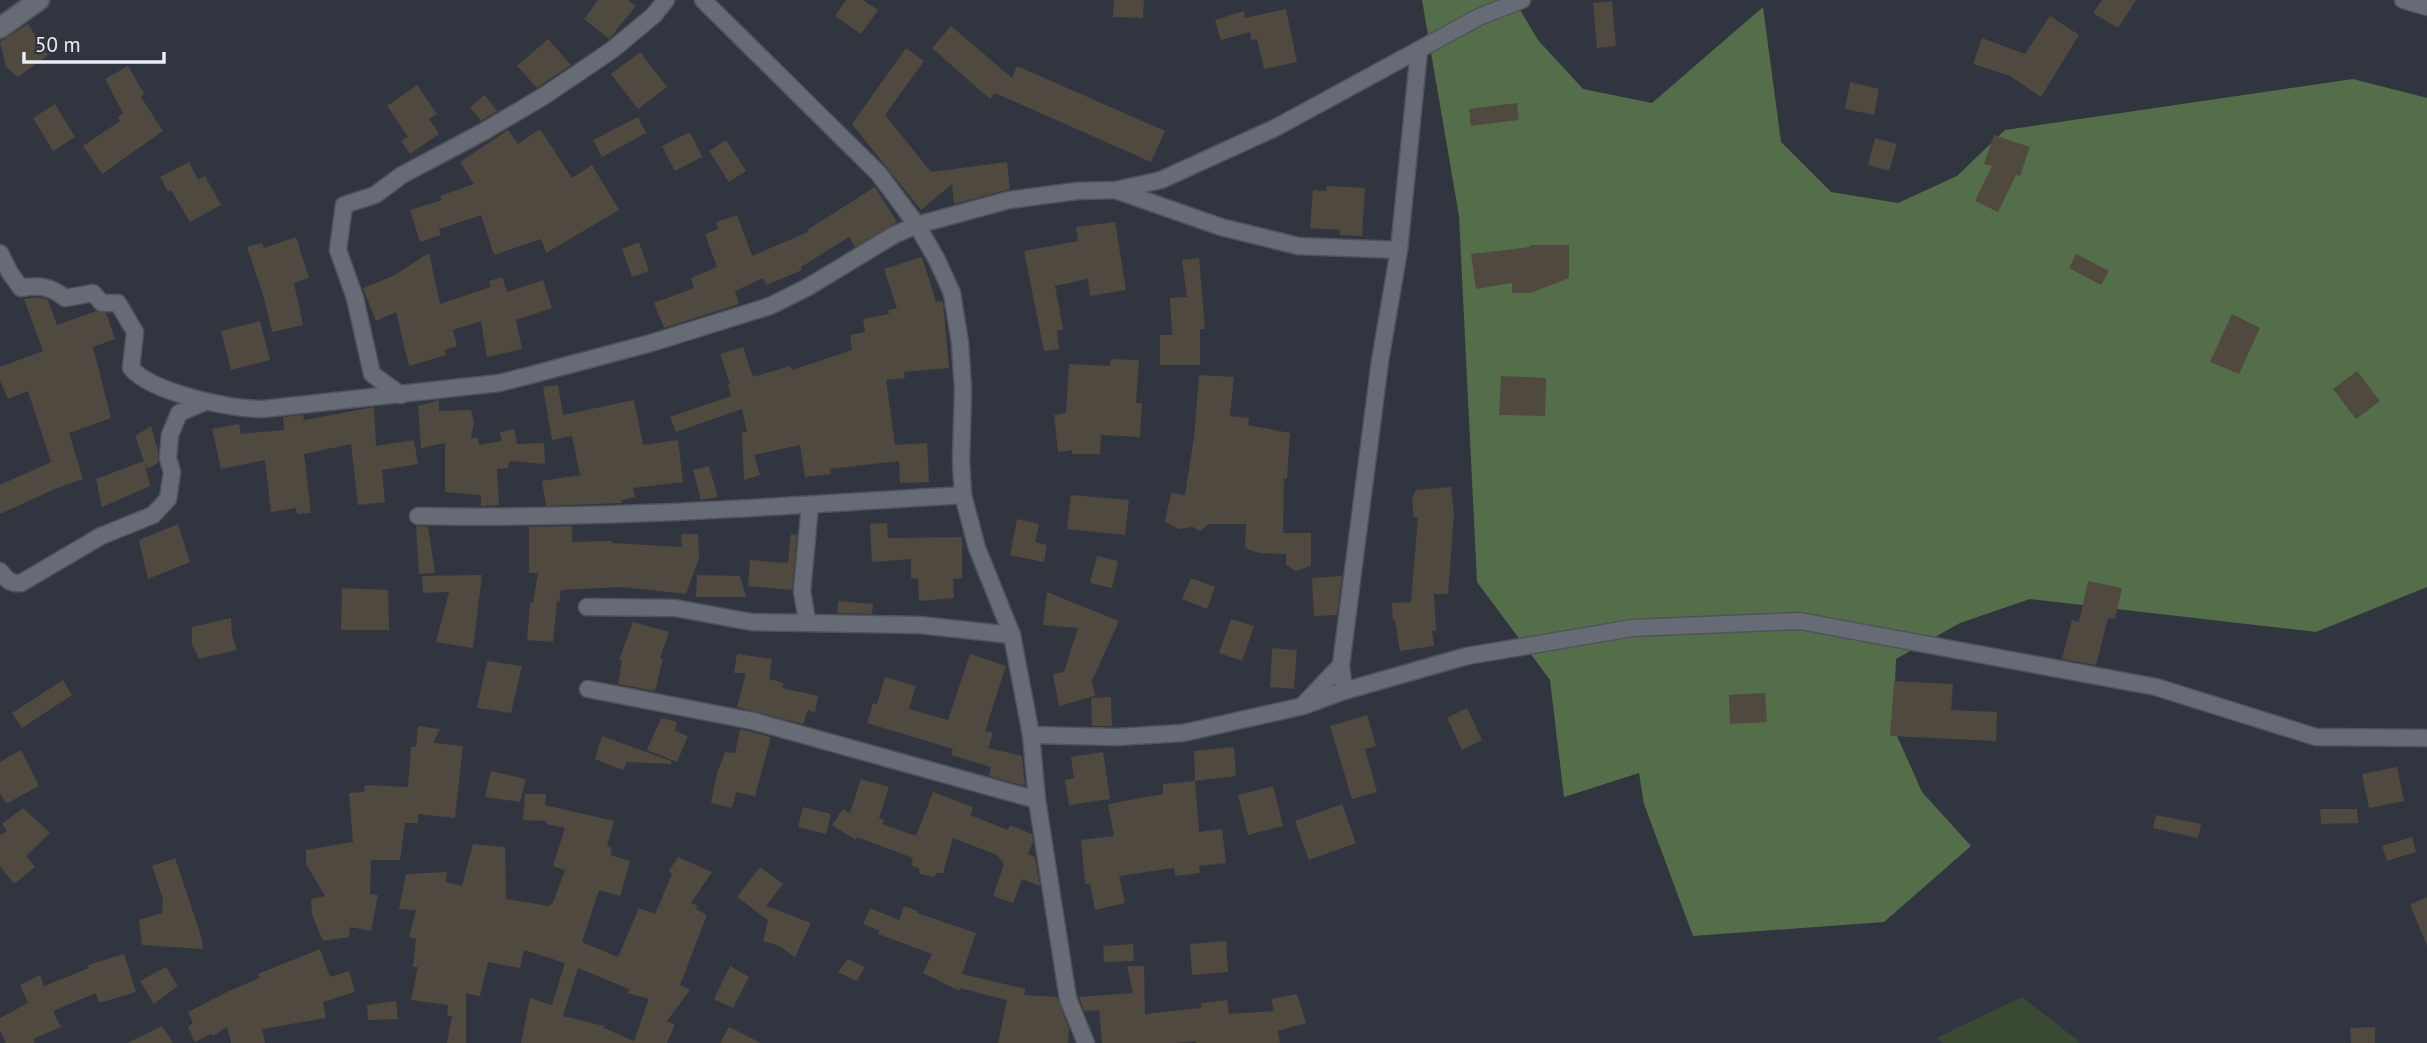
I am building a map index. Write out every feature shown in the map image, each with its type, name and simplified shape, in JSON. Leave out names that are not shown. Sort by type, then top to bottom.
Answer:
[{"type":"street","points":[[0,28],[39,0]]},
{"type":"street","points":[[401,395],[372,374],[355,298],[338,250],[344,205],[375,195],[402,175],[544,96],[612,50],[654,15],[666,0]]},
{"type":"street","points":[[704,0],[878,174],[917,225],[937,260],[951,293],[960,343],[963,389],[963,495],[977,548],[1012,635],[1031,735],[1037,800],[1068,999],[1086,1043]]},
{"type":"street","points":[[0,253],[15,282],[22,288],[38,285],[57,291],[65,298],[93,293],[102,303],[118,303],[135,332],[131,368],[136,374],[205,402],[239,409],[263,409],[499,383],[651,343],[770,306],[808,287],[894,234],[917,225],[1009,200],[1077,191],[1116,190],[1161,180],[1275,128],[1479,17],[1522,0]]},
{"type":"street","points":[[2403,0],[2427,7]]},
{"type":"street","points":[[1344,691],[1341,665],[1380,361],[1399,250],[1419,50]]},
{"type":"street","points":[[1116,190],[1222,228],[1298,246],[1399,250]]},
{"type":"street","points":[[0,571],[14,584],[22,583],[101,536],[153,515],[168,499],[172,472],[168,458],[170,435],[179,414],[205,402]]},
{"type":"street","points":[[418,516],[508,517],[708,511],[963,495]]},
{"type":"street","points":[[807,621],[802,591],[810,505]]},
{"type":"street","points":[[587,607],[675,608],[751,622],[920,625],[1012,635]]},
{"type":"street","points":[[1031,735],[1117,737],[1183,733],[1303,706],[1344,691],[1467,656],[1633,628],[1800,621],[2156,687],[2316,737],[2427,738]]},
{"type":"street","points":[[1303,706],[1341,665]]},
{"type":"street","points":[[588,689],[752,721],[1037,800]]},
{"type":"green space","points":[[1422,0],[1514,0],[1538,40],[1583,89],[1652,103],[1763,7],[1781,142],[1831,192],[1898,203],[1957,176],[2005,130],[2353,79],[2427,98],[2427,587],[2316,632],[2030,599],[1960,623],[1896,659],[1893,727],[1922,792],[1971,846],[1884,922],[1693,936],[1644,804],[1639,773],[1564,797],[1550,680],[1477,582],[1459,216]]},
{"type":"green space","points":[[2022,997],[2081,1043],[1944,1043],[1936,1038]]},
{"type":"building","points":[[598,0],[628,0],[636,6],[609,39],[584,19]]},
{"type":"building","points":[[846,0],[863,0],[878,10],[861,34],[835,16]]},
{"type":"building","points":[[1114,0],[1144,0],[1143,18],[1113,17]]},
{"type":"building","points":[[2102,0],[2136,0],[2118,28],[2093,13]]},
{"type":"building","points":[[1612,1],[1616,46],[1597,48],[1593,3]]},
{"type":"building","points":[[1286,9],[1297,62],[1264,69],[1257,39],[1251,40],[1250,32],[1221,40],[1215,20],[1244,11],[1245,18]]},
{"type":"building","points":[[2050,16],[2079,35],[2041,97],[2010,76],[1973,64],[1982,38],[2025,54]]},
{"type":"building","points":[[28,24],[48,55],[18,77],[6,67],[0,42]]},
{"type":"building","points":[[951,26],[1012,78],[1017,66],[1165,131],[1151,162],[995,93],[990,99],[932,48]]},
{"type":"building","points":[[548,39],[571,65],[537,88],[517,66]]},
{"type":"building","points":[[906,48],[924,61],[885,115],[931,172],[1007,162],[1010,189],[954,204],[952,184],[921,210],[852,124]]},
{"type":"building","points":[[640,52],[667,87],[638,109],[611,74]]},
{"type":"building","points":[[128,66],[144,94],[141,97],[163,131],[102,174],[83,146],[120,121],[118,117],[123,113],[105,79]]},
{"type":"building","points":[[1850,82],[1879,89],[1874,115],[1845,109]]},
{"type":"building","points":[[417,85],[437,114],[429,119],[439,134],[410,154],[401,141],[408,137],[387,106]]},
{"type":"building","points":[[485,95],[497,111],[481,121],[470,107]]},
{"type":"building","points":[[1517,103],[1519,120],[1471,126],[1469,109]]},
{"type":"building","points":[[55,104],[75,137],[53,151],[33,118]]},
{"type":"building","points":[[638,117],[646,133],[602,157],[593,140]]},
{"type":"building","points":[[540,129],[572,178],[592,165],[619,210],[546,253],[541,239],[494,255],[481,215],[439,229],[441,235],[420,242],[410,210],[442,200],[440,196],[474,184],[460,162],[508,130],[518,144]]},
{"type":"building","points":[[690,132],[702,157],[675,171],[662,146]]},
{"type":"building","points":[[1994,135],[2030,147],[2020,176],[2016,175],[1998,212],[1975,201],[1992,166],[1984,164]]},
{"type":"building","points":[[1875,138],[1897,144],[1889,171],[1868,165]]},
{"type":"building","points":[[726,140],[746,171],[729,182],[709,151]]},
{"type":"building","points":[[189,162],[198,180],[205,176],[221,205],[190,222],[160,177]]},
{"type":"building","points":[[1327,186],[1365,188],[1362,236],[1340,235],[1340,230],[1310,228],[1313,190],[1326,191]]},
{"type":"building","points":[[875,187],[897,222],[855,247],[849,237],[801,267],[802,270],[766,285],[763,278],[735,291],[739,304],[664,328],[654,303],[694,288],[691,278],[717,267],[705,234],[718,229],[716,222],[737,215],[752,256],[808,232],[807,230]]},
{"type":"building","points":[[1115,222],[1126,290],[1090,296],[1088,279],[1055,286],[1063,329],[1057,331],[1059,349],[1044,351],[1024,251],[1078,241],[1076,227]]},
{"type":"building","points":[[296,237],[309,278],[294,283],[303,325],[272,332],[247,247],[262,243],[264,248]]},
{"type":"building","points":[[639,242],[649,271],[632,277],[622,249]]},
{"type":"building","points":[[1530,245],[1569,245],[1569,278],[1531,293],[1512,293],[1512,283],[1476,289],[1471,254]]},
{"type":"building","points":[[429,253],[440,304],[491,287],[489,281],[502,277],[507,292],[543,280],[552,308],[516,320],[522,349],[487,357],[481,321],[453,330],[457,346],[444,350],[446,355],[409,366],[396,312],[376,321],[363,288],[393,276]]},
{"type":"building","points":[[2076,254],[2109,271],[2101,285],[2069,268]]},
{"type":"building","points":[[922,257],[936,302],[943,301],[949,368],[904,372],[905,378],[886,380],[895,445],[927,443],[929,482],[900,483],[899,461],[830,469],[831,474],[805,477],[800,445],[754,455],[760,475],[744,480],[742,433],[747,432],[742,409],[676,432],[670,417],[731,396],[720,354],[743,347],[753,377],[790,366],[792,370],[852,350],[850,335],[865,332],[863,319],[889,314],[888,310],[897,308],[884,269]]},
{"type":"building","points":[[1199,258],[1205,329],[1200,329],[1200,365],[1160,365],[1160,335],[1172,335],[1170,298],[1187,297],[1182,260]]},
{"type":"building","points":[[38,297],[48,300],[57,325],[96,311],[106,313],[115,339],[93,347],[111,418],[69,433],[83,479],[0,514],[0,485],[51,462],[28,391],[8,399],[0,380],[0,367],[43,351],[24,299]]},
{"type":"building","points":[[2232,314],[2260,328],[2239,374],[2210,362]]},
{"type":"building","points":[[260,321],[270,360],[231,370],[221,331]]},
{"type":"building","points":[[1111,359],[1139,360],[1136,403],[1142,403],[1140,437],[1101,435],[1100,454],[1072,454],[1072,450],[1058,452],[1054,415],[1066,413],[1069,364],[1110,366]]},
{"type":"building","points":[[2357,371],[2380,401],[2356,419],[2333,389]]},
{"type":"building","points":[[1199,375],[1234,377],[1230,416],[1249,418],[1248,425],[1290,433],[1287,479],[1284,478],[1283,533],[1311,533],[1311,566],[1296,571],[1286,565],[1286,554],[1259,553],[1245,548],[1246,524],[1209,524],[1200,531],[1193,527],[1179,529],[1165,522],[1171,493],[1185,495],[1194,437]]},
{"type":"building","points":[[1501,376],[1546,378],[1545,416],[1499,415]]},
{"type":"building","points":[[558,385],[563,415],[634,400],[643,445],[678,440],[683,482],[633,488],[635,497],[621,500],[622,503],[546,506],[542,481],[580,475],[572,436],[552,440],[543,387]]},
{"type":"building","points":[[439,400],[439,411],[471,410],[474,422],[471,439],[478,437],[479,445],[502,441],[500,432],[514,429],[517,444],[544,443],[545,464],[509,461],[508,468],[497,469],[499,505],[481,506],[481,495],[445,492],[445,443],[421,448],[418,406]]},
{"type":"building","points":[[374,407],[376,446],[414,440],[418,464],[382,470],[385,502],[358,505],[351,444],[304,454],[311,513],[297,514],[296,508],[271,512],[265,460],[221,469],[212,429],[239,424],[241,434],[284,430],[283,417],[303,415],[304,420]]},
{"type":"building","points":[[151,426],[158,450],[158,463],[147,469],[135,436]]},
{"type":"building","points":[[144,461],[150,486],[102,507],[96,479]]},
{"type":"building","points":[[709,466],[718,497],[701,500],[693,470]]},
{"type":"building","points":[[1451,487],[1454,514],[1448,594],[1434,594],[1434,646],[1400,651],[1392,603],[1411,602],[1418,517],[1414,518],[1412,499],[1416,490]]},
{"type":"building","points":[[1071,495],[1129,500],[1125,535],[1067,529]]},
{"type":"building","points":[[1017,519],[1039,524],[1035,542],[1047,545],[1044,562],[1010,555]]},
{"type":"building","points":[[887,523],[888,538],[962,537],[962,578],[953,579],[954,598],[919,601],[918,579],[911,578],[911,559],[872,562],[870,524]]},
{"type":"building","points":[[178,524],[190,562],[148,579],[139,540]]},
{"type":"building","points":[[416,526],[428,527],[435,573],[419,574]]},
{"type":"building","points":[[572,526],[572,542],[612,541],[682,547],[681,534],[698,534],[699,558],[686,594],[622,587],[561,590],[559,602],[557,601],[553,642],[527,640],[530,603],[533,603],[538,573],[529,573],[529,527]]},
{"type":"building","points":[[791,534],[797,535],[792,590],[748,586],[750,560],[788,563]]},
{"type":"building","points":[[1097,556],[1118,561],[1112,588],[1090,583]]},
{"type":"building","points":[[482,575],[473,648],[436,642],[449,592],[423,593],[422,576]]},
{"type":"building","points":[[697,575],[740,576],[746,597],[696,597]]},
{"type":"building","points":[[1342,576],[1337,615],[1314,616],[1312,578]]},
{"type":"building","points":[[1191,578],[1215,587],[1207,609],[1182,599]]},
{"type":"building","points":[[2088,581],[2122,588],[2115,619],[2108,618],[2096,665],[2062,659],[2072,620],[2079,622]]},
{"type":"building","points":[[342,588],[388,590],[389,630],[341,630]]},
{"type":"building","points":[[1047,592],[1119,621],[1092,681],[1095,696],[1059,706],[1053,674],[1064,672],[1078,628],[1043,625]]},
{"type":"building","points":[[838,601],[873,604],[872,614],[837,613]]},
{"type":"building","points":[[231,618],[232,635],[237,650],[199,659],[192,644],[192,627]]},
{"type":"building","points":[[1231,619],[1254,626],[1242,661],[1219,653]]},
{"type":"building","points":[[633,622],[669,632],[660,658],[663,659],[655,691],[618,684],[622,660],[619,660]]},
{"type":"building","points":[[1272,648],[1297,650],[1294,689],[1270,687]]},
{"type":"building","points":[[737,654],[772,659],[769,679],[784,683],[782,688],[818,696],[815,712],[808,710],[803,724],[737,707],[746,673],[734,673]]},
{"type":"building","points":[[970,654],[1006,666],[985,731],[993,733],[988,748],[1022,756],[1025,786],[989,776],[991,767],[951,755],[953,749],[867,723],[873,703],[877,704],[885,677],[916,686],[909,709],[948,720]]},
{"type":"building","points":[[487,661],[522,666],[511,713],[477,708]]},
{"type":"building","points":[[63,680],[72,695],[22,728],[12,713]]},
{"type":"building","points":[[1894,681],[1953,684],[1951,710],[1997,712],[1996,741],[1890,736]]},
{"type":"building","points":[[1765,693],[1767,722],[1730,724],[1729,695]]},
{"type":"building","points":[[1111,697],[1112,726],[1092,726],[1091,698]]},
{"type":"building","points":[[1467,708],[1482,740],[1462,750],[1447,718]]},
{"type":"building","points":[[1367,715],[1376,746],[1365,749],[1377,792],[1352,799],[1330,726]]},
{"type":"building","points":[[661,718],[677,722],[675,731],[688,736],[677,762],[647,750]]},
{"type":"building","points":[[418,726],[440,729],[433,743],[463,746],[455,818],[418,814],[418,823],[405,823],[400,860],[371,860],[370,894],[378,895],[371,931],[350,927],[349,937],[323,941],[312,914],[311,899],[325,896],[306,864],[306,850],[353,842],[349,793],[364,792],[365,785],[408,787],[411,747],[416,747]]},
{"type":"building","points":[[740,729],[771,737],[755,796],[736,792],[732,808],[711,803],[717,773],[725,752],[735,753]]},
{"type":"building","points":[[602,736],[671,761],[671,764],[627,762],[623,770],[595,759]]},
{"type":"building","points":[[1234,747],[1236,776],[1195,781],[1194,751]]},
{"type":"building","points":[[21,750],[39,786],[6,804],[0,793],[0,762]]},
{"type":"building","points":[[1103,752],[1110,799],[1069,805],[1065,780],[1074,778],[1071,757]]},
{"type":"building","points":[[2397,767],[2404,801],[2369,808],[2362,774]]},
{"type":"building","points":[[491,771],[526,779],[520,802],[485,797]]},
{"type":"building","points":[[861,779],[889,787],[879,818],[884,820],[882,824],[916,836],[933,792],[973,807],[970,815],[1008,830],[1010,825],[1032,834],[1033,843],[1028,854],[1035,857],[1040,886],[1022,879],[1013,903],[993,896],[1004,864],[997,855],[953,838],[943,873],[936,873],[934,877],[920,874],[919,868],[911,865],[913,858],[857,837],[856,840],[832,825],[843,809],[850,813]]},
{"type":"building","points":[[1195,781],[1199,832],[1222,829],[1226,863],[1199,866],[1200,873],[1175,876],[1174,868],[1119,876],[1125,903],[1095,910],[1090,884],[1085,884],[1081,840],[1114,836],[1108,804],[1163,794],[1163,784]]},
{"type":"building","points":[[1273,786],[1283,826],[1248,835],[1238,795]]},
{"type":"building","points":[[525,794],[546,794],[545,805],[614,821],[607,846],[612,848],[610,855],[630,861],[620,896],[599,890],[582,942],[618,957],[639,908],[655,914],[672,874],[669,871],[678,857],[712,872],[691,903],[707,915],[680,985],[690,990],[667,1021],[675,1025],[667,1043],[521,1043],[530,998],[552,1005],[565,963],[524,950],[520,968],[488,962],[480,996],[466,993],[466,1043],[447,1043],[452,1016],[447,1016],[448,1005],[411,1000],[418,967],[413,967],[416,939],[409,937],[416,910],[399,909],[406,874],[447,872],[446,882],[462,886],[473,844],[505,847],[506,899],[552,905],[565,870],[553,866],[565,828],[546,824],[546,821],[523,820]],"holes":[[[578,968],[629,989],[628,993],[649,999],[634,1041],[604,1026],[563,1016]]]},
{"type":"building","points":[[1342,804],[1356,843],[1309,860],[1295,821]]},
{"type":"building","points":[[803,807],[831,814],[826,834],[798,827]]},
{"type":"building","points":[[23,808],[50,833],[26,856],[35,867],[14,884],[0,866],[0,835],[7,831],[2,824]]},
{"type":"building","points":[[2320,809],[2357,809],[2358,823],[2321,824]]},
{"type":"building","points":[[2156,815],[2201,824],[2198,838],[2153,828]]},
{"type":"building","points":[[2412,837],[2416,852],[2387,861],[2382,846]]},
{"type":"building","points":[[175,858],[203,949],[142,945],[139,920],[162,913],[163,899],[152,866]]},
{"type":"building","points":[[760,867],[783,884],[766,906],[811,923],[795,957],[779,946],[763,941],[768,920],[737,897]]},
{"type":"building","points":[[2427,897],[2427,946],[2410,905]]},
{"type":"building","points":[[904,906],[976,933],[962,974],[1026,989],[1024,995],[1057,997],[1069,1029],[1068,1043],[998,1043],[1007,1000],[960,988],[959,991],[923,973],[932,954],[878,934],[880,931],[863,924],[870,908],[899,920]]},
{"type":"building","points":[[1226,941],[1228,972],[1192,975],[1190,944]]},
{"type":"building","points":[[1133,944],[1134,961],[1104,962],[1103,946]]},
{"type":"building","points":[[320,949],[330,977],[349,971],[355,992],[323,1002],[326,1018],[262,1029],[265,1043],[231,1043],[227,1027],[213,1036],[211,1034],[195,1042],[188,1027],[193,1023],[188,1012],[260,978],[258,974]]},
{"type":"building","points":[[124,954],[136,992],[99,1003],[96,993],[53,1011],[61,1027],[33,1039],[35,1043],[6,1043],[0,1030],[0,1018],[28,1003],[20,985],[40,975],[44,986],[89,968],[88,965]]},
{"type":"building","points":[[848,959],[865,967],[857,981],[838,972]]},
{"type":"building","points":[[730,966],[749,977],[733,1008],[714,999]]},
{"type":"building","points":[[1127,966],[1144,966],[1145,1014],[1201,1008],[1201,1003],[1227,1000],[1229,1014],[1274,1011],[1271,999],[1297,994],[1306,1023],[1278,1031],[1280,1043],[1102,1043],[1099,1010],[1084,1011],[1079,997],[1133,993]]},
{"type":"building","points":[[166,967],[178,986],[154,1004],[140,981]]},
{"type":"building","points":[[396,1001],[398,1019],[368,1020],[367,1005]]},
{"type":"building","points":[[162,1026],[173,1043],[127,1043]]},
{"type":"building","points":[[729,1027],[761,1043],[720,1043]]},
{"type":"building","points":[[2375,1027],[2375,1043],[2351,1043],[2350,1028]]}]
